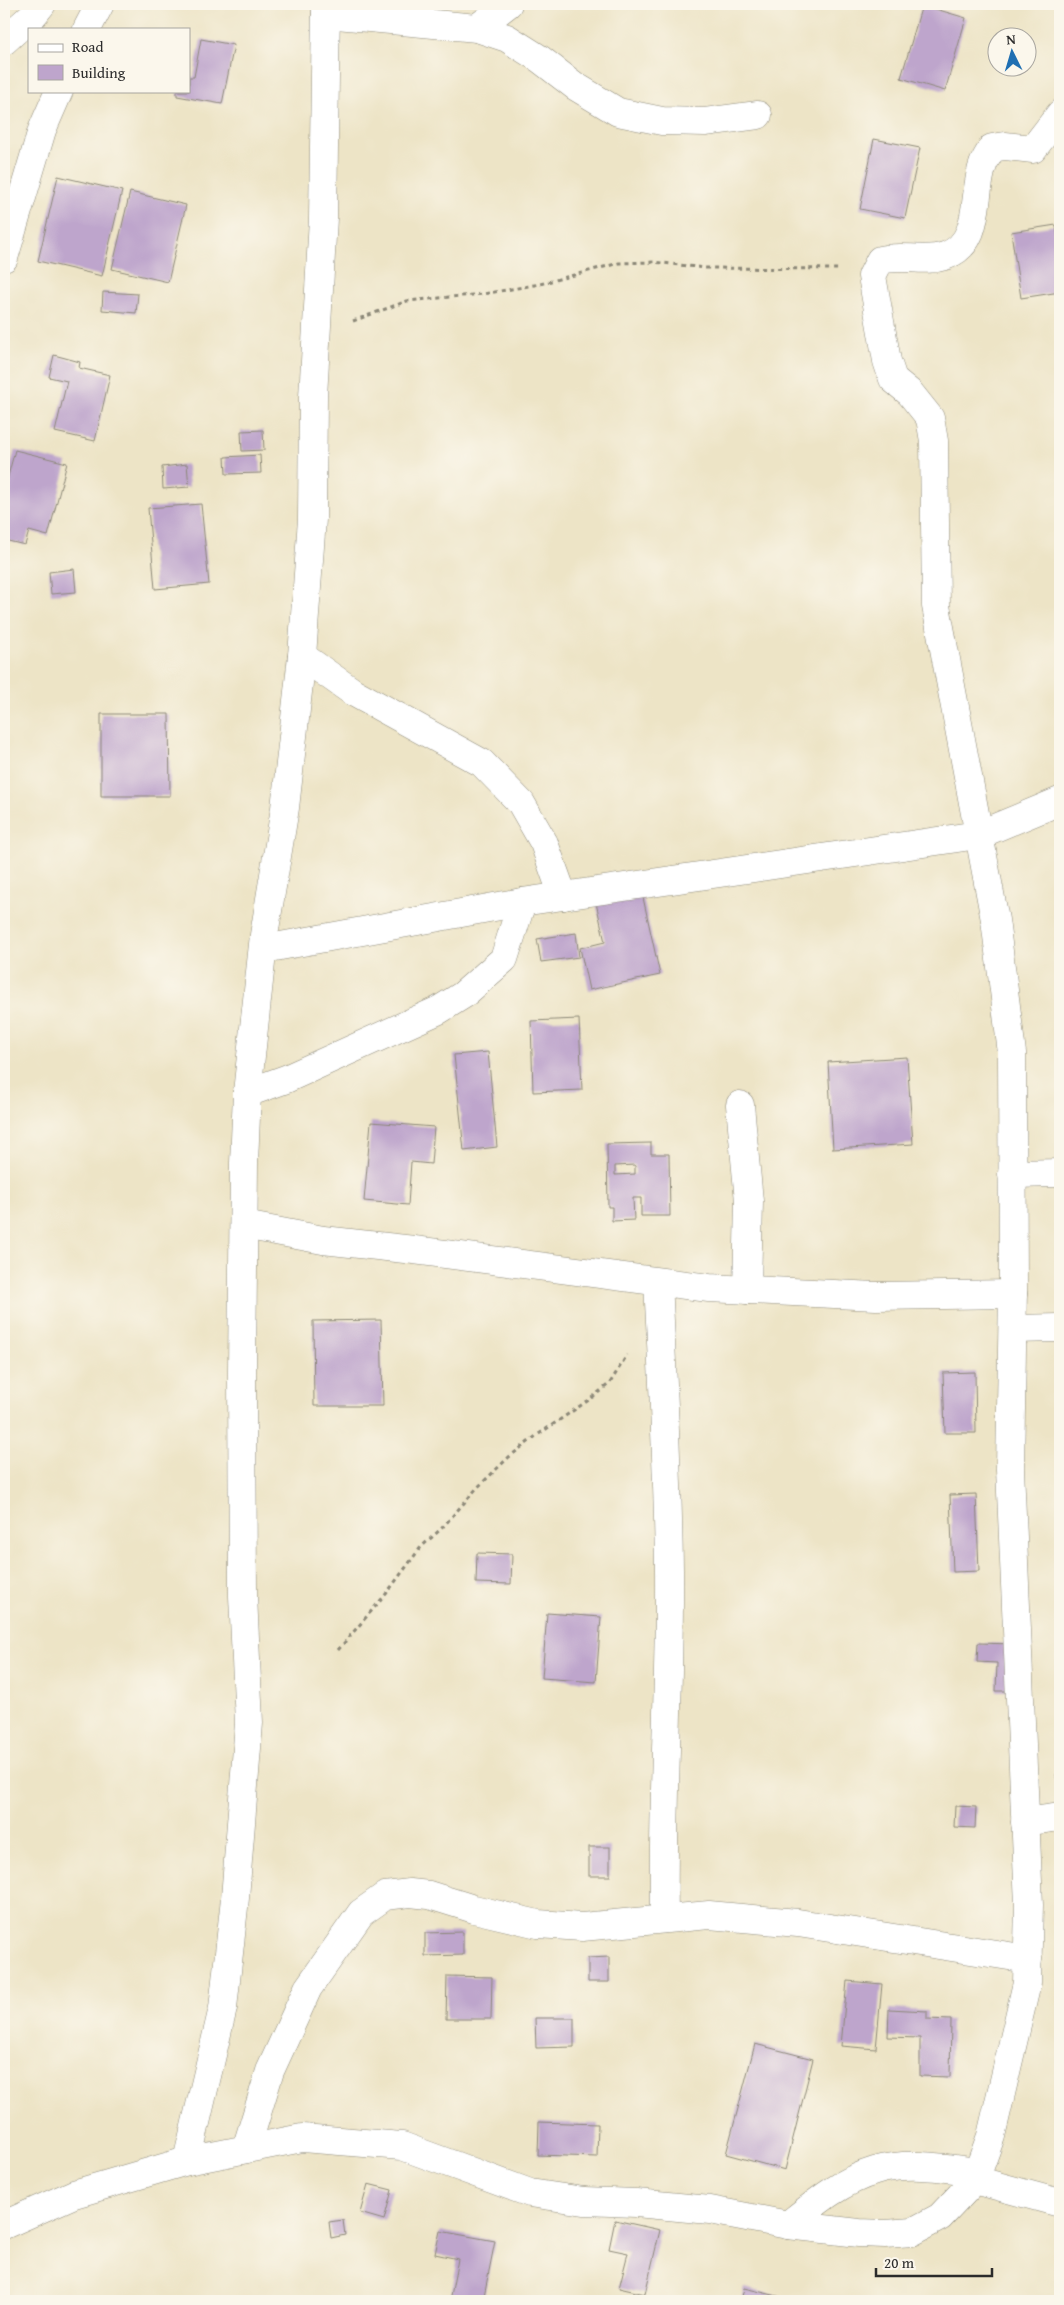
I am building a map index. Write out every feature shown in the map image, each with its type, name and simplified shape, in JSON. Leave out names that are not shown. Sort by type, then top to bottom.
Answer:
[{"type":"street","points":[[4,41],[34,14],[42,4]]},
{"type":"street","points":[[88,28],[100,4]]},
{"type":"street","points":[[477,28],[508,4]]},
{"type":"street","points":[[187,2161],[223,2008],[235,1898],[249,1723],[243,1596],[244,1225],[247,1093],[264,935],[285,808],[302,656],[312,519],[313,397],[323,218],[326,9],[477,28],[507,38],[540,59],[575,86],[618,112],[662,121],[705,122],[758,115]]},
{"type":"street","points":[[4,258],[42,130],[59,92]]},
{"type":"street","points":[[4,2225],[74,2194],[187,2161],[302,2138],[402,2146],[530,2193],[584,2201],[636,2203],[710,2210],[788,2225],[859,2233],[912,2232],[940,2216],[976,2176],[991,2136],[1006,2074],[1026,1983],[1028,1959],[1029,1905],[1010,1469],[1013,1329],[1012,1053],[995,920],[978,835],[947,655],[936,606],[934,442],[930,418],[910,394],[892,379],[872,276],[880,260],[893,256],[930,258],[943,257],[955,252],[969,235],[978,196],[982,167],[992,148],[1005,146],[1033,149],[1060,114]]},
{"type":"street","points":[[302,656],[353,692],[482,763],[521,803],[544,844],[563,896]]},
{"type":"street","points":[[264,949],[522,902],[978,835],[1060,801]]},
{"type":"street","points":[[247,1093],[286,1079],[439,1010],[463,995],[504,959],[522,902]]},
{"type":"street","points":[[740,1105],[748,1200],[747,1290]]},
{"type":"street","points":[[1012,1174],[1060,1173]]},
{"type":"street","points":[[244,1225],[323,1240],[658,1282],[747,1290],[876,1296],[1013,1294]]},
{"type":"street","points":[[658,1282],[663,1342],[668,1572],[662,1845],[664,1919]]},
{"type":"street","points":[[1013,1329],[1060,1328]]},
{"type":"street","points":[[1025,1822],[1060,1817]]},
{"type":"street","points":[[246,2149],[270,2071],[308,1988],[360,1913],[385,1896],[410,1893],[429,1895],[474,1909],[538,1924],[582,1927],[709,1915],[798,1923],[1028,1959]]},
{"type":"street","points":[[788,2225],[820,2199],[850,2180],[876,2170],[908,2167],[976,2176],[1060,2203]]},
{"type":"path","points":[[316,344],[339,326],[372,312],[407,301],[483,294],[540,284],[619,263],[654,262],[705,268],[874,269]]},
{"type":"path","points":[[338,1650],[386,1594],[421,1548],[441,1529],[477,1488],[536,1436],[589,1400],[610,1383],[627,1354]]},
{"type":"building","points":[[922,5],[966,18],[945,91],[901,78]]},
{"type":"building","points":[[201,39],[234,45],[222,104],[177,96],[177,92],[190,92],[190,77],[194,77]]},
{"type":"building","points":[[874,139],[920,148],[905,218],[860,209]]},
{"type":"building","points":[[58,176],[122,191],[102,276],[38,261]]},
{"type":"building","points":[[130,192],[186,205],[168,282],[112,269]]},
{"type":"building","points":[[1056,225],[1060,254],[1060,292],[1021,298],[1011,232]]},
{"type":"building","points":[[103,292],[138,294],[136,313],[102,310]]},
{"type":"building","points":[[54,355],[80,362],[79,368],[110,375],[95,441],[55,432],[67,381],[49,377]]},
{"type":"building","points":[[263,430],[264,450],[242,451],[241,431]]},
{"type":"building","points":[[15,450],[67,463],[48,536],[29,531],[25,545],[4,540],[4,491]]},
{"type":"building","points":[[260,455],[261,473],[226,474],[225,457]]},
{"type":"building","points":[[187,464],[189,487],[163,489],[162,467]]},
{"type":"building","points":[[201,504],[209,584],[155,589],[148,508]]},
{"type":"building","points":[[74,569],[76,592],[51,594],[49,572]]},
{"type":"building","points":[[101,714],[169,714],[170,796],[101,796]]},
{"type":"building","points":[[642,893],[660,975],[589,990],[580,948],[605,942],[596,903]]},
{"type":"building","points":[[576,933],[579,957],[541,962],[537,939]]},
{"type":"building","points":[[579,1019],[582,1090],[533,1092],[531,1021]]},
{"type":"building","points":[[488,1052],[497,1147],[464,1151],[454,1055]]},
{"type":"building","points":[[907,1057],[913,1144],[833,1149],[828,1062]]},
{"type":"building","points":[[371,1122],[434,1127],[431,1164],[411,1162],[408,1205],[364,1201]]},
{"type":"building","points":[[651,1143],[651,1154],[669,1154],[670,1216],[641,1216],[641,1198],[633,1198],[634,1220],[612,1221],[612,1207],[608,1207],[607,1144]],"holes":[[[635,1165],[635,1174],[615,1175],[615,1166]]]},
{"type":"building","points":[[381,1320],[383,1406],[314,1406],[313,1321]]},
{"type":"building","points":[[975,1372],[976,1433],[945,1433],[943,1373]]},
{"type":"building","points":[[976,1494],[979,1571],[953,1572],[950,1495]]},
{"type":"building","points":[[477,1553],[512,1554],[511,1584],[476,1583]]},
{"type":"building","points":[[547,1613],[601,1617],[596,1682],[542,1678]]},
{"type":"building","points":[[978,1643],[1014,1644],[1014,1691],[996,1691],[997,1663],[977,1662]]},
{"type":"building","points":[[1056,1774],[1060,1774],[1060,1796],[1058,1797]]},
{"type":"building","points":[[955,1806],[976,1807],[975,1828],[954,1827]]},
{"type":"building","points":[[589,1847],[610,1847],[610,1876],[589,1876]]},
{"type":"building","points":[[463,1932],[463,1955],[425,1956],[425,1933]]},
{"type":"building","points":[[609,1957],[609,1982],[588,1982],[588,1958]]},
{"type":"building","points":[[447,1976],[492,1977],[491,2019],[446,2019]]},
{"type":"building","points":[[847,1981],[882,1984],[876,2049],[841,2046]]},
{"type":"building","points":[[889,2009],[927,2011],[927,2019],[951,2020],[950,2077],[920,2076],[920,2038],[888,2037]]},
{"type":"building","points":[[535,2018],[574,2018],[574,2047],[536,2048]]},
{"type":"building","points":[[755,2044],[813,2059],[785,2170],[726,2154]]},
{"type":"building","points":[[539,2122],[598,2124],[597,2157],[538,2155]]},
{"type":"building","points":[[368,2184],[392,2190],[384,2220],[360,2213]]},
{"type":"building","points":[[343,2220],[345,2235],[331,2238],[329,2222]]},
{"type":"building","points":[[615,2220],[660,2230],[645,2294],[619,2288],[628,2253],[609,2249]]},
{"type":"building","points":[[440,2231],[495,2241],[483,2301],[450,2301],[458,2259],[435,2254]]},
{"type":"building","points":[[744,2288],[786,2298],[786,2301],[741,2301]]}]
